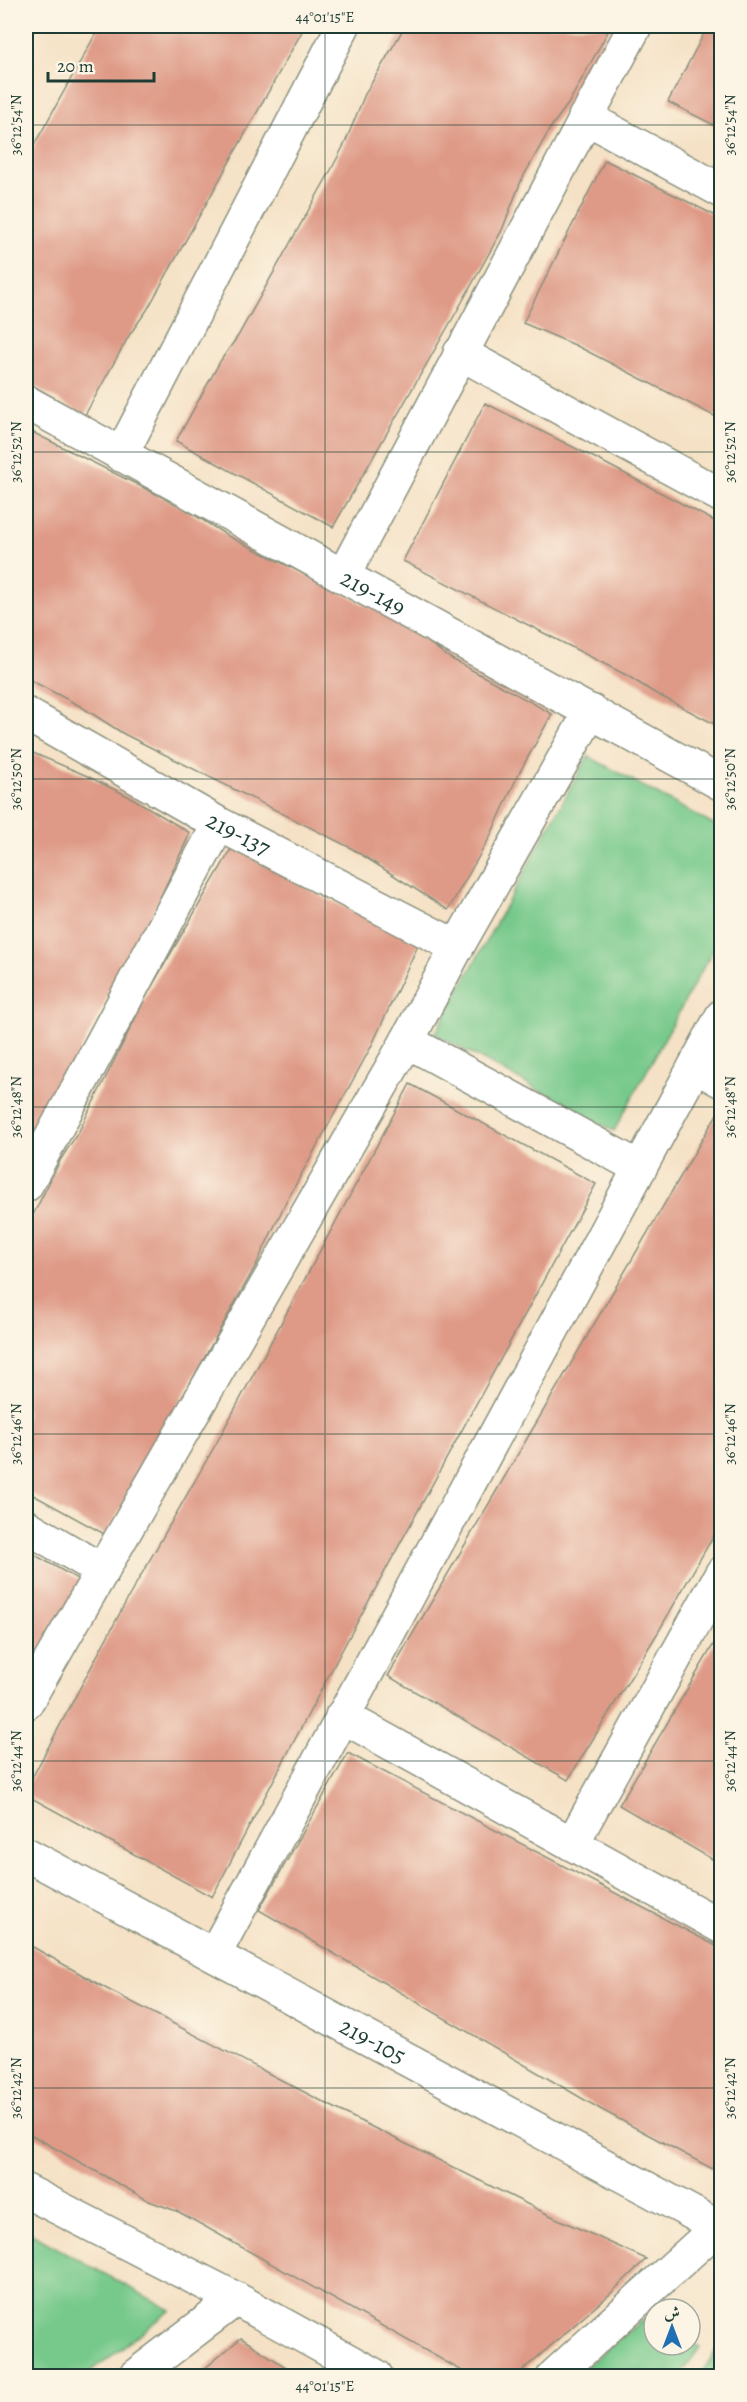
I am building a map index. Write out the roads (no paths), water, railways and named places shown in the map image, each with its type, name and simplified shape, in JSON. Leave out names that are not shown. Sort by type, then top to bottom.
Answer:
[{"type":"street","points":[[121,455],[343,26]]},
{"type":"street","points":[[343,576],[635,26]]},
{"type":"street","points":[[585,117],[722,191]]},
{"type":"street","points":[[460,353],[722,496]]},
{"type":"street","name":"219-149","points":[[26,402],[722,784]]},
{"type":"street","points":[[26,1703],[407,1041],[457,947],[591,711]]},
{"type":"street","name":"219-137","points":[[26,714],[219,824],[457,947]]},
{"type":"street","points":[[26,1185],[219,824]]},
{"type":"street","points":[[214,1955],[640,1168],[708,1073],[722,1017]]},
{"type":"street","points":[[407,1041],[640,1168]]},
{"type":"street","points":[[26,1526],[103,1571]]},
{"type":"street","points":[[572,1844],[722,1573]]},
{"type":"street","points":[[342,1716],[722,1927]]},
{"type":"street","name":"219-105","points":[[26,1854],[720,2228]]},
{"type":"street","points":[[26,2191],[376,2376]]},
{"type":"street","points":[[554,2376],[720,2228]]},
{"type":"street","points":[[135,2376],[236,2300]]}]
